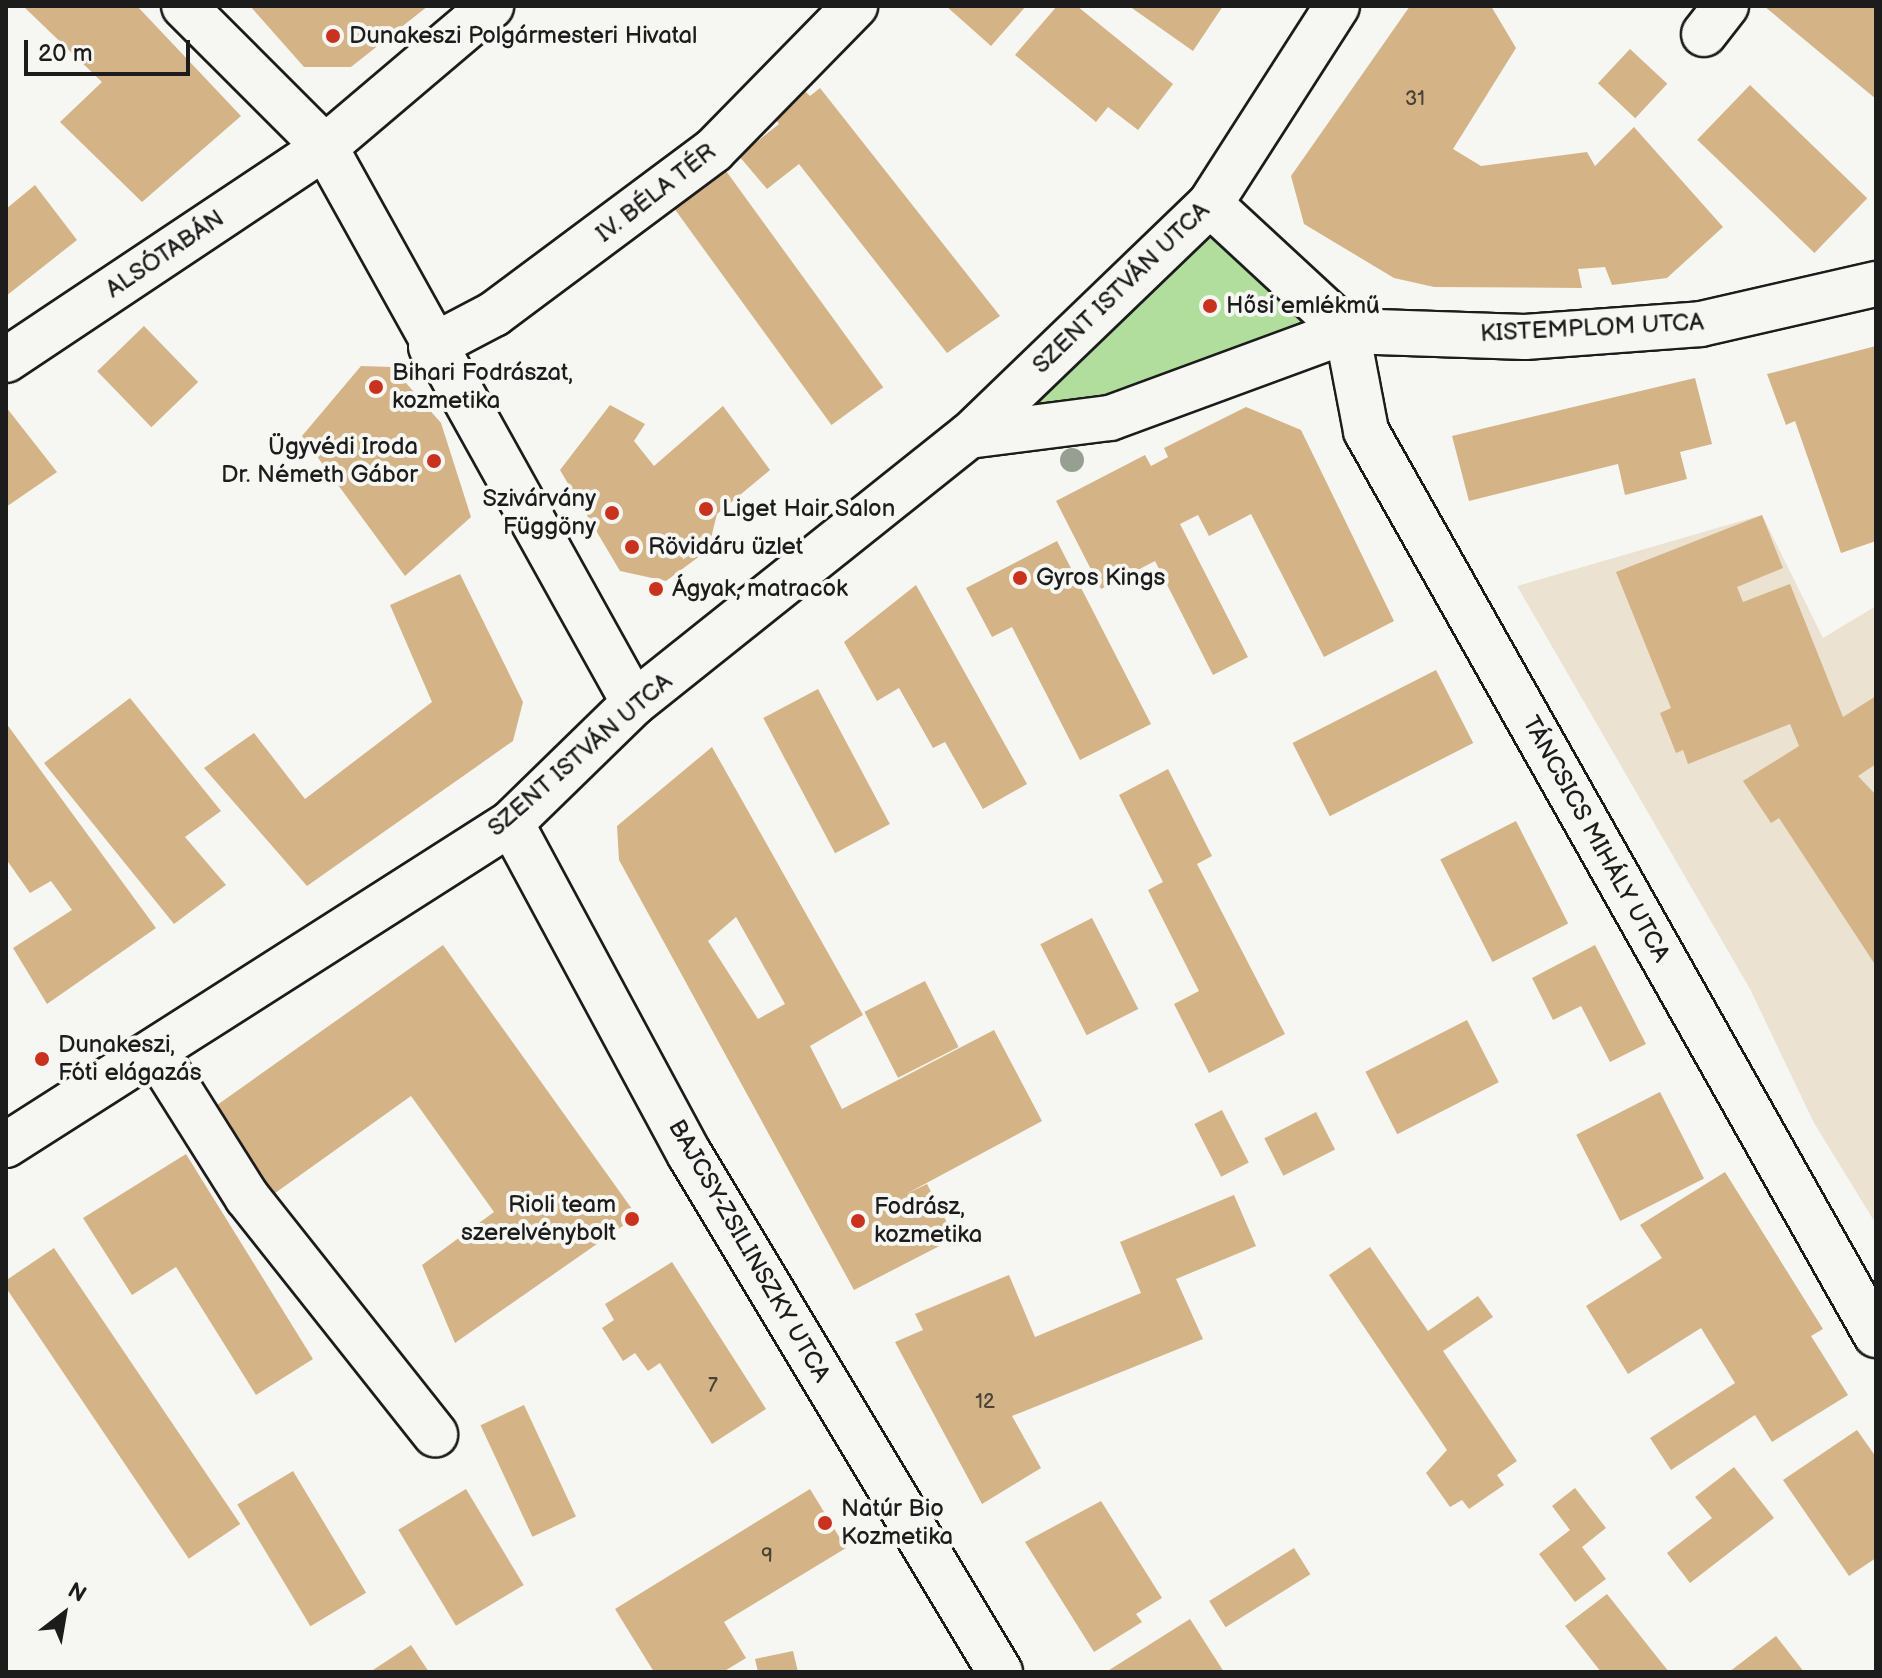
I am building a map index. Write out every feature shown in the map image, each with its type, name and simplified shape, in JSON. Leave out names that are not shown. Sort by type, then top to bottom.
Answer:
[{"type":"street","points":[[184,6],[325,147],[431,347],[634,703]]},
{"type":"street","points":[[325,147],[491,6]]},
{"type":"street","name":"IV. BÉLA TÉR","points":[[431,347],[494,314],[714,150],[855,6]]},
{"type":"street","name":"SZENT ISTVÁN UTCA","points":[[6,1145],[511,823],[634,703],[969,436],[1210,204],[1337,6]]},
{"type":"street","name":"ALSÓTABÁN","points":[[6,360],[325,147]]},
{"type":"street","points":[[969,436],[1110,418],[1347,331],[1210,204]]},
{"type":"street","name":"KISTEMPLOM UTCA","points":[[1347,331],[1525,337],[1701,324],[1876,284]]},
{"type":"street","name":"TÁNCSICS MIHÁLY UTCA","points":[[1347,331],[1366,431],[1876,1335]]},
{"type":"street","name":"BAJCSY-ZSILINSZKY UTCA","points":[[511,823],[690,1155],[1000,1672]]},
{"type":"street","points":[[155,1051],[247,1197],[435,1434]]},
{"type":"shaded area","points":[[1762,515],[1823,638],[1876,606],[1876,1224],[1814,1123],[1750,989],[1517,586]]},
{"type":"green space","points":[[1210,204],[1347,331],[969,436]]},
{"type":"building","points":[[23,6],[137,6],[241,116],[142,202],[60,122],[102,82]]},
{"type":"building","name":"Dunakeszi Polgármesteri Hivatal","points":[[250,6],[428,6],[351,67],[304,67]]},
{"type":"building","points":[[946,6],[1026,6],[991,46]]},
{"type":"building","points":[[1057,6],[1077,6],[1173,84],[1138,130],[1108,107],[1096,122],[1015,55]]},
{"type":"building","points":[[1129,6],[1223,6],[1193,51]]},
{"type":"building","points":[[1410,6],[1491,6],[1516,48],[1453,149],[1481,166],[1587,152],[1595,166],[1634,127],[1723,227],[1667,278],[1612,285],[1605,267],[1578,269],[1582,288],[1434,287],[1394,278],[1304,224],[1291,176]]},
{"type":"building","points":[[1764,6],[1876,6],[1876,99]]},
{"type":"building","points":[[1630,49],[1667,84],[1635,118],[1598,83]]},
{"type":"building","points":[[796,82],[810,96],[820,88],[1000,316],[947,353],[799,164],[767,189],[739,156],[779,124],[768,109]]},
{"type":"building","points":[[1750,85],[1867,198],[1814,253],[1697,140]]},
{"type":"building","points":[[721,164],[883,387],[831,425],[669,202]]},
{"type":"building","points":[[35,185],[77,240],[6,296],[6,209]]},
{"type":"building","points":[[144,326],[198,382],[151,427],[97,371]]},
{"type":"building","points":[[1876,346],[1876,541],[1841,553],[1795,421],[1786,425],[1767,374]]},
{"type":"building","points":[[361,366],[392,367],[441,423],[471,517],[405,576],[302,436]]},
{"type":"building","points":[[1695,378],[1712,444],[1680,452],[1687,479],[1625,495],[1618,464],[1469,501],[1452,436]]},
{"type":"building","points":[[610,405],[645,424],[634,441],[654,466],[723,406],[770,470],[717,514],[708,550],[666,581],[620,571],[560,470]]},
{"type":"building","points":[[6,407],[57,472],[6,507]]},
{"type":"building","points":[[1246,407],[1301,430],[1394,621],[1324,657],[1251,514],[1209,536],[1198,515],[1180,524],[1248,657],[1213,675],[1155,561],[1101,589],[1056,501],[1145,455],[1151,466],[1168,457],[1164,448]]},
{"type":"building","points":[[1762,515],[1783,568],[1737,587],[1743,602],[1790,584],[1843,717],[1876,696],[1876,764],[1858,776],[1876,795],[1876,966],[1779,818],[1771,823],[1743,781],[1799,746],[1790,724],[1688,764],[1683,750],[1676,753],[1660,713],[1671,708],[1616,572]]},
{"type":"building","points":[[1057,541],[1151,724],[1080,760],[1012,627],[992,637],[966,588]]},
{"type":"building","points":[[460,574],[523,702],[513,741],[307,886],[204,768],[254,733],[305,799],[432,702],[390,605]]},
{"type":"building","points":[[916,585],[1027,784],[983,809],[945,742],[933,748],[899,688],[877,701],[844,642]]},
{"type":"building","points":[[1436,670],[1473,743],[1330,816],[1293,743]]},
{"type":"building","points":[[818,689],[890,824],[835,853],[763,718]]},
{"type":"building","points":[[130,698],[221,811],[185,837],[226,885],[174,924],[44,763]]},
{"type":"building","points":[[6,723],[156,928],[47,1004],[13,948],[72,910],[51,881],[30,893],[6,859]]},
{"type":"building","points":[[712,747],[863,1015],[810,1046],[842,1109],[994,1030],[1042,1121],[906,1194],[927,1184],[955,1238],[854,1290],[619,860],[617,826]],"holes":[[[736,917],[785,1004],[758,1019],[708,941]]]},
{"type":"building","points":[[1168,769],[1212,856],[1197,864],[1285,1034],[1209,1073],[1174,1004],[1199,991],[1148,890],[1163,882],[1119,795]]},
{"type":"building","points":[[1516,821],[1568,923],[1492,962],[1440,860]]},
{"type":"building","points":[[1092,918],[1138,1009],[1087,1035],[1040,944]]},
{"type":"building","points":[[443,945],[637,1216],[455,1343],[422,1265],[494,1212],[411,1096],[271,1196],[210,1110]]},
{"type":"building","points":[[1595,945],[1646,1044],[1610,1062],[1581,1006],[1553,1020],[1532,978]]},
{"type":"building","points":[[925,981],[959,1047],[898,1078],[864,1012]]},
{"type":"building","points":[[1467,1020],[1499,1082],[1397,1134],[1365,1072]]},
{"type":"building","points":[[1660,1092],[1704,1178],[1620,1221],[1576,1135]]},
{"type":"building","points":[[1222,1110],[1249,1163],[1221,1177],[1194,1124]]},
{"type":"building","points":[[1316,1112],[1335,1149],[1283,1176],[1264,1138]]},
{"type":"building","points":[[186,1154],[313,1359],[256,1395],[176,1267],[132,1295],[83,1218]]},
{"type":"building","points":[[1725,1172],[1823,1329],[1811,1336],[1848,1395],[1772,1442],[1755,1415],[1671,1470],[1650,1438],[1735,1383],[1701,1328],[1628,1374],[1586,1306],[1662,1258],[1640,1225]]},
{"type":"building","points":[[1234,1195],[1256,1246],[1176,1279],[1203,1339],[1012,1416],[1041,1468],[982,1504],[895,1342],[923,1330],[915,1314],[1009,1275],[1035,1337],[1141,1293],[1120,1242]]},
{"type":"building","points":[[1370,1247],[1428,1331],[1478,1296],[1493,1317],[1443,1351],[1517,1461],[1497,1475],[1504,1485],[1469,1509],[1462,1500],[1450,1507],[1426,1473],[1447,1450],[1329,1275]]},
{"type":"building","points":[[54,1248],[240,1524],[189,1559],[6,1288],[6,1280]]},
{"type":"building","points":[[672,1262],[766,1409],[712,1444],[660,1363],[648,1371],[635,1353],[623,1361],[602,1328],[614,1320],[605,1304]]},
{"type":"building","points":[[524,1405],[576,1516],[532,1537],[480,1425]]},
{"type":"building","points":[[1857,1430],[1876,1457],[1876,1558],[1849,1576],[1783,1480]]},
{"type":"building","points":[[1734,1467],[1774,1518],[1690,1583],[1667,1553],[1712,1518],[1695,1497]]},
{"type":"building","points":[[293,1471],[366,1593],[310,1626],[237,1504]]},
{"type":"building","points":[[1575,1488],[1606,1528],[1582,1547],[1606,1579],[1575,1602],[1539,1554],[1570,1530],[1552,1506]]},
{"type":"building","points":[[466,1489],[524,1585],[456,1626],[398,1530]]},
{"type":"building","points":[[810,1489],[846,1548],[724,1622],[746,1658],[723,1672],[654,1672],[615,1609]]},
{"type":"building","points":[[1101,1501],[1162,1598],[1136,1614],[1142,1622],[1094,1652],[1025,1542]]},
{"type":"building","points":[[1294,1548],[1310,1574],[1226,1627],[1209,1601]]},
{"type":"building","points":[[1607,1594],[1669,1672],[1601,1672],[1565,1626]]},
{"type":"building","points":[[1190,1619],[1224,1672],[1106,1672]]},
{"type":"building","points":[[1776,1636],[1804,1672],[1729,1672]]},
{"type":"building","points":[[411,1645],[429,1672],[370,1672]]},
{"type":"building","points":[[793,1651],[798,1672],[758,1672],[755,1659]]},
{"type":"place","name":"Dunakeszi Polgármesteri Hivatal","points":[[333,36]]},
{"type":"place","name":"Hősi emlékmű","points":[[1210,306]]},
{"type":"place","name":"Bihari Fodrászat, kozmetika","points":[[376,387]]},
{"type":"place","name":"Ügyvédi Iroda Dr. Németh Gábor","points":[[434,461]]},
{"type":"place","name":"Liget Hair Salon","points":[[706,509]]},
{"type":"place","name":"Szivárvány Függöny","points":[[612,513]]},
{"type":"place","name":"Rövidáru üzlet","points":[[632,547]]},
{"type":"place","name":"Gyros Kings","points":[[1020,578]]},
{"type":"place","name":"Ágyak, matracok","points":[[656,589]]},
{"type":"place","name":"Dunakeszi, Fóti elágazás","points":[[42,1059]]},
{"type":"place","name":"Rioli team szerelvénybolt","points":[[632,1219]]},
{"type":"place","name":"Fodrász, kozmetika","points":[[858,1221]]},
{"type":"place","name":"Natúr Bio Kozmetika","points":[[825,1523]]}]
